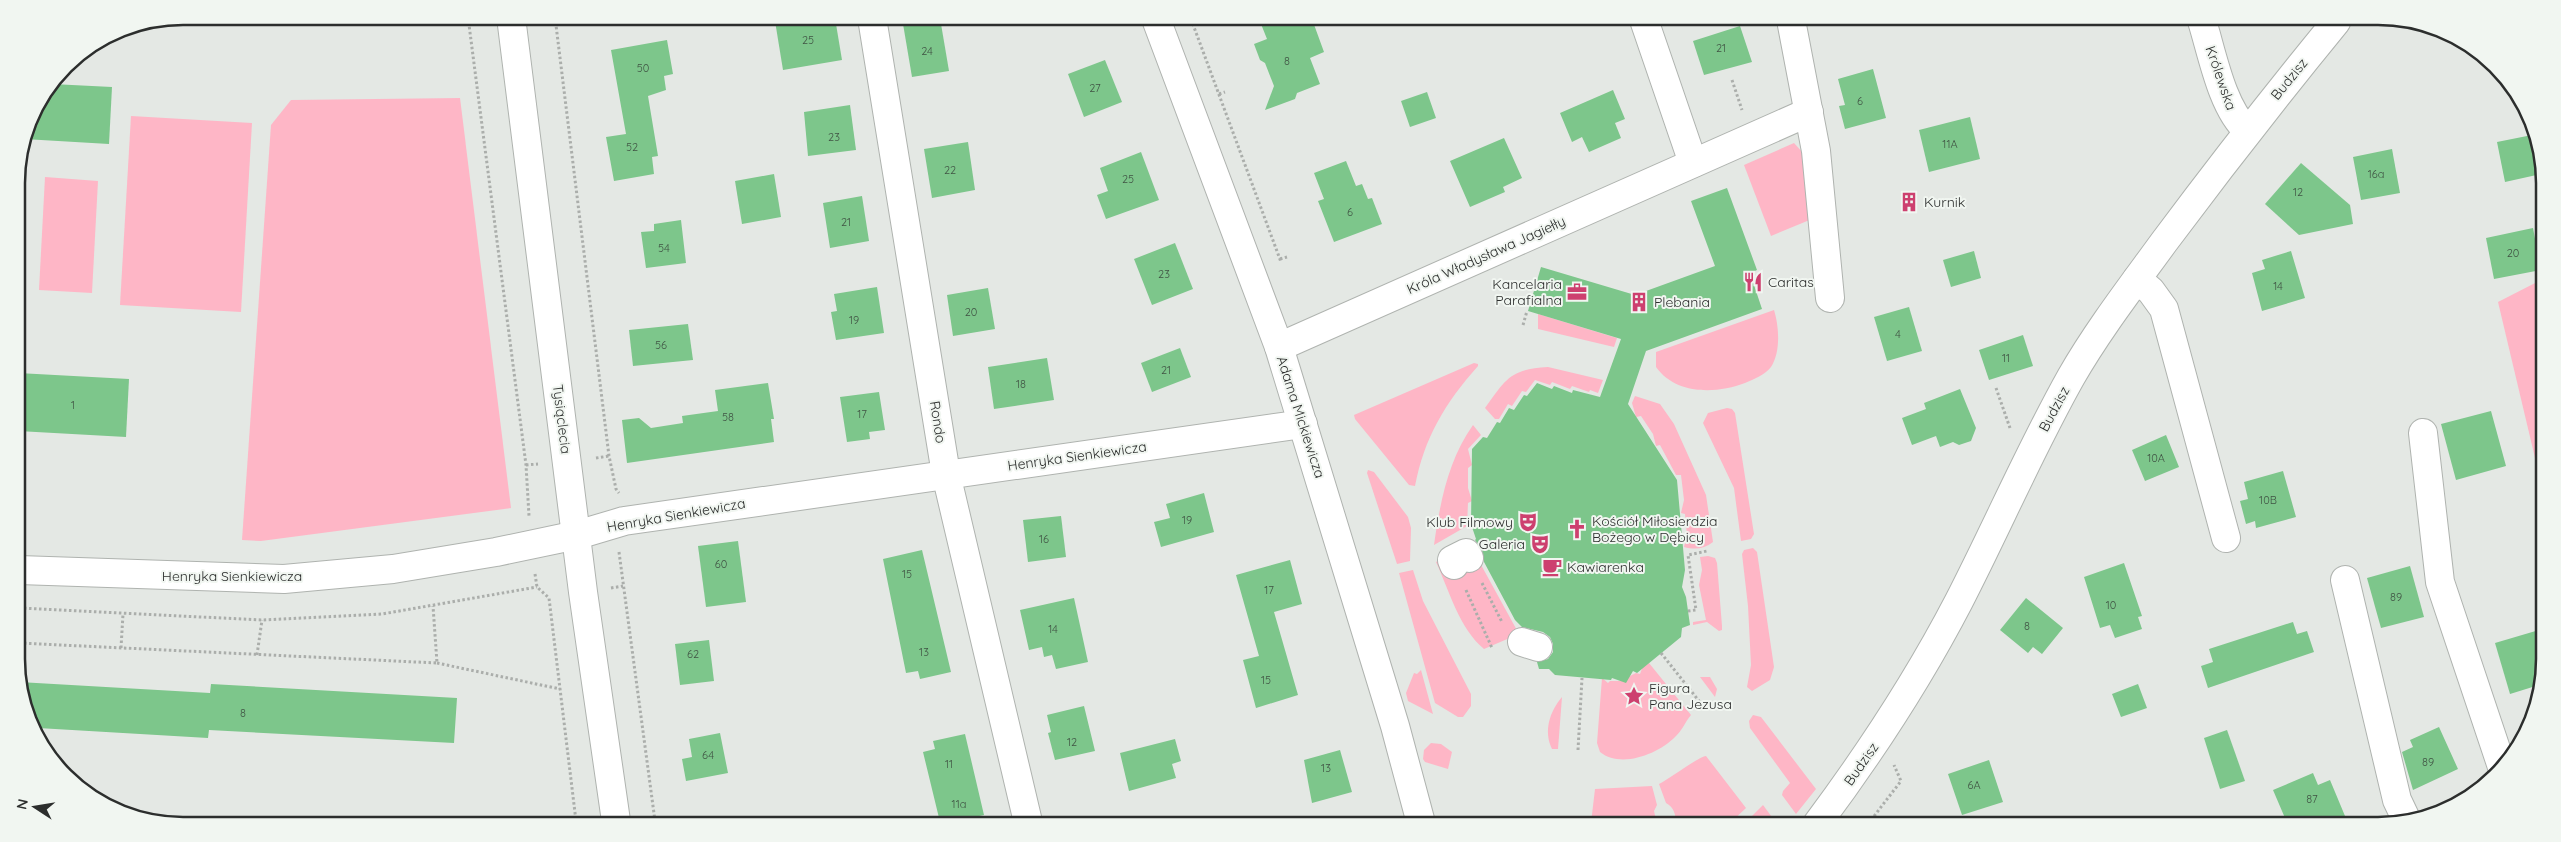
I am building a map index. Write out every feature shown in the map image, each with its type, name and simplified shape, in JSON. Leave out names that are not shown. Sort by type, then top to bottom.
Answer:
[{"type":"street","name":"Tysiąclecia","points":[[512,25],[577,535],[615,817]]},
{"type":"street","name":"Rondo","points":[[873,25],[946,474],[1027,817]]},
{"type":"street","name":"Adama Mickiewicza","points":[[1158,25],[1279,347],[1396,726],[1419,817]]},
{"type":"street","points":[[1646,25],[1714,163]]},
{"type":"street","points":[[1792,25],[1809,112],[1823,214],[1830,298]]},
{"type":"street","name":"Królewska","points":[[2203,25],[2230,108],[2238,122],[2248,130]]},
{"type":"street","name":"Budzisz","points":[[1822,817],[1857,771],[1911,688],[1960,600],[2027,461],[2072,375],[2137,279],[2248,130],[2334,25]]},
{"type":"street","name":"Króla Władysława Jagiełły","points":[[1279,347],[1714,163],[1809,112]]},
{"type":"street","points":[[2137,279],[2151,291],[2164,309],[2226,538]]},
{"type":"street","name":"Henryka Sienkiewicza","points":[[25,570],[284,579],[393,569],[532,546],[624,521],[1303,424]]},
{"type":"street","points":[[2423,434],[2440,582],[2500,760]]},
{"type":"street","points":[[2345,580],[2397,800],[2404,815]]},
{"type":"path","points":[[469,25],[526,465],[537,587],[549,598],[576,817]]},
{"type":"path","points":[[556,25],[609,456],[616,490],[620,494],[624,521],[624,538],[619,549],[654,817]]},
{"type":"path","points":[[1193,25],[1280,259],[1287,257]]},
{"type":"path","points":[[1732,80],[1743,116]]},
{"type":"path","points":[[1219,94],[1224,92]]},
{"type":"path","points":[[1523,325],[1527,311]]},
{"type":"path","points":[[1996,388],[2011,430]]},
{"type":"path","points":[[1688,611],[1696,610],[1688,555],[1707,551]]},
{"type":"path","points":[[1492,648],[1462,561],[1504,626],[1530,644]]},
{"type":"path","points":[[25,608],[262,620],[382,614],[537,587]]},
{"type":"path","points":[[433,606],[437,664]]},
{"type":"path","points":[[121,648],[124,614]]},
{"type":"path","points":[[257,654],[262,620]]},
{"type":"path","points":[[25,643],[437,664],[560,689]]},
{"type":"path","points":[[1661,653],[1703,706]]},
{"type":"path","points":[[1578,750],[1582,678]]},
{"type":"path","points":[[1873,817],[1901,781],[1891,756]]},
{"type":"shaded area","points":[[460,98],[511,508],[261,541],[242,540],[271,125],[291,100]]},
{"type":"shaded area","points":[[131,116],[252,123],[241,312],[120,305]]},
{"type":"shaded area","points":[[1794,143],[1804,154],[1812,219],[1771,236],[1744,165]]},
{"type":"shaded area","points":[[45,177],[98,181],[92,293],[39,290]]},
{"type":"shaded area","points":[[2536,283],[2536,462],[2498,302]]},
{"type":"shaded area","points":[[1774,310],[1778,331],[1778,347],[1771,367],[1756,378],[1734,387],[1697,390],[1674,383],[1656,367],[1656,352]]},
{"type":"shaded area","points":[[1538,314],[1617,338],[1614,347],[1538,329]]},
{"type":"shaded area","points":[[1474,363],[1478,364],[1478,366],[1446,408],[1430,437],[1415,486],[1409,485],[1355,419],[1354,415]]},
{"type":"shaded area","points":[[1548,367],[1603,380],[1598,393],[1572,386],[1570,389],[1552,382],[1550,385],[1535,380],[1526,392],[1522,391],[1512,406],[1508,404],[1499,419],[1495,419],[1485,408],[1510,377],[1525,370]]},
{"type":"shaded area","points":[[1635,396],[1660,404],[1674,424],[1706,495],[1713,542],[1706,546],[1696,549],[1684,547],[1687,535],[1685,514],[1681,513],[1684,500],[1681,475],[1676,475],[1660,445],[1656,446],[1653,434],[1641,416],[1636,417],[1632,403]]},
{"type":"shaded area","points":[[1727,408],[1732,409],[1735,413],[1754,534],[1751,539],[1741,541],[1734,488],[1703,423],[1708,413]]},
{"type":"shaded area","points":[[1473,425],[1481,435],[1468,449],[1472,465],[1468,468],[1468,488],[1472,501],[1468,503],[1467,526],[1434,545],[1446,482],[1464,438]]},
{"type":"shaded area","points":[[1368,470],[1374,472],[1408,517],[1411,528],[1410,561],[1397,564],[1367,473]]},
{"type":"shaded area","points":[[1469,543],[1519,634],[1484,649],[1461,620],[1436,562]]},
{"type":"shaded area","points":[[1753,548],[1757,552],[1774,667],[1770,680],[1752,691],[1747,687],[1751,665],[1748,606],[1742,554],[1744,550]]},
{"type":"shaded area","points":[[1708,556],[1715,558],[1717,563],[1722,626],[1722,630],[1719,631],[1707,622],[1693,625],[1693,622],[1706,620],[1699,585],[1702,570],[1700,557]]},
{"type":"shaded area","points":[[1413,570],[1423,601],[1471,694],[1471,706],[1463,717],[1458,717],[1435,703],[1399,573]]},
{"type":"shaded area","points":[[1649,663],[1691,715],[1677,735],[1659,749],[1649,754],[1628,759],[1609,757],[1600,752],[1597,743],[1602,678],[1608,683],[1610,681],[1620,681],[1636,673],[1640,674],[1643,666]]},
{"type":"shaded area","points":[[1421,670],[1433,714],[1408,701],[1406,693],[1414,673],[1417,674]]},
{"type":"shaded area","points":[[1700,677],[1710,677],[1717,689],[1715,697]]},
{"type":"shaded area","points":[[1562,697],[1558,749],[1552,749],[1548,735],[1549,722],[1554,708]]},
{"type":"shaded area","points":[[1753,715],[1761,717],[1816,789],[1796,814],[1782,795],[1790,783],[1750,728],[1749,721]]},
{"type":"shaded area","points":[[1431,743],[1441,744],[1452,752],[1448,769],[1425,762],[1423,759],[1424,750]]},
{"type":"shaded area","points":[[1706,756],[1746,808],[1736,817],[1676,817],[1671,807],[1666,803],[1659,784]]},
{"type":"shaded area","points":[[1652,786],[1657,805],[1654,811],[1655,817],[1592,817],[1595,789]]},
{"type":"shaded area","points":[[1763,805],[1772,817],[1751,817]]},
{"type":"building","points":[[776,25],[836,25],[842,60],[783,70]]},
{"type":"building","points":[[903,25],[941,25],[949,71],[912,77]]},
{"type":"building","points":[[1261,25],[1314,25],[1324,52],[1310,58],[1320,84],[1297,93],[1295,99],[1265,110],[1274,86],[1265,63],[1260,60],[1254,44],[1267,39]]},
{"type":"building","points":[[1740,26],[1752,62],[1704,75],[1693,41]]},
{"type":"building","points":[[667,40],[673,74],[664,76],[666,90],[648,96],[658,156],[652,157],[654,174],[614,181],[606,137],[626,134],[611,50]]},
{"type":"building","points":[[1105,60],[1122,102],[1084,117],[1068,74]]},
{"type":"building","points":[[1873,69],[1886,118],[1845,129],[1839,106],[1845,105],[1838,79]]},
{"type":"building","points":[[60,84],[112,87],[109,144],[31,139],[46,104]]},
{"type":"building","points":[[1613,90],[1625,119],[1615,123],[1621,138],[1589,152],[1582,137],[1572,142],[1560,113]]},
{"type":"building","points":[[1427,92],[1436,118],[1410,127],[1401,101]]},
{"type":"building","points":[[850,105],[856,150],[808,156],[804,112]]},
{"type":"building","points":[[1970,117],[1980,159],[1929,172],[1919,130]]},
{"type":"building","points":[[2529,136],[2536,175],[2505,182],[2497,142]]},
{"type":"building","points":[[1504,138],[1522,178],[1503,187],[1505,192],[1470,207],[1450,161]]},
{"type":"building","points":[[968,142],[975,190],[932,198],[924,149]]},
{"type":"building","points":[[2392,149],[2400,193],[2361,200],[2353,157]]},
{"type":"building","points":[[1141,152],[1159,200],[1106,219],[1097,195],[1108,191],[1100,168]]},
{"type":"building","points":[[1346,161],[1356,186],[1362,184],[1368,199],[1372,198],[1382,224],[1334,242],[1318,201],[1324,199],[1314,173]]},
{"type":"building","points":[[2301,163],[2350,205],[2353,224],[2299,235],[2265,204]]},
{"type":"building","points":[[774,174],[781,217],[742,224],[735,181]]},
{"type":"building","name":"Kościół Miłosierdzia Bożego w Dębicy","points":[[1727,188],[1757,270],[1750,273],[1762,309],[1646,351],[1628,404],[1677,480],[1685,570],[1682,587],[1686,597],[1690,625],[1682,628],[1681,637],[1637,673],[1633,671],[1626,683],[1612,678],[1611,680],[1555,675],[1549,669],[1539,669],[1537,662],[1548,659],[1553,652],[1553,644],[1550,637],[1543,632],[1522,627],[1515,620],[1484,562],[1482,550],[1475,540],[1471,524],[1472,449],[1483,437],[1487,438],[1497,422],[1500,423],[1509,408],[1514,410],[1524,395],[1527,396],[1537,383],[1552,389],[1554,386],[1572,393],[1573,390],[1600,397],[1621,339],[1528,311],[1541,267],[1635,295],[1715,266],[1691,201]]},
{"type":"building","points":[[862,196],[869,241],[830,248],[823,203]]},
{"type":"building","points":[[681,220],[686,263],[646,268],[641,232],[654,231],[654,224]]},
{"type":"building","points":[[2533,228],[2536,244],[2536,271],[2494,279],[2486,238]]},
{"type":"building","points":[[1175,243],[1193,289],[1152,305],[1134,259]]},
{"type":"building","points":[[1974,251],[1981,278],[1951,287],[1943,260]]},
{"type":"building","points":[[2291,251],[2305,298],[2262,311],[2252,273],[2265,269],[2262,260]]},
{"type":"building","points":[[877,287],[884,333],[836,340],[831,312],[837,311],[834,294]]},
{"type":"building","points":[[988,288],[995,329],[953,336],[947,295]]},
{"type":"building","points":[[1909,307],[1922,351],[1887,361],[1874,317]]},
{"type":"building","points":[[688,324],[693,360],[633,366],[629,330]]},
{"type":"building","points":[[2023,335],[2033,366],[1989,380],[1979,350]]},
{"type":"building","points":[[1180,348],[1191,377],[1152,392],[1141,363]]},
{"type":"building","points":[[1047,358],[1054,400],[994,409],[988,367]]},
{"type":"building","points":[[25,373],[129,379],[126,437],[25,431]]},
{"type":"building","points":[[768,383],[774,419],[771,419],[774,442],[627,463],[622,420],[639,418],[651,428],[683,423],[682,416],[718,411],[715,390]]},
{"type":"building","points":[[1960,389],[1976,428],[1971,441],[1959,445],[1953,442],[1940,447],[1936,436],[1912,445],[1902,418],[1926,409],[1924,403]]},
{"type":"building","points":[[879,392],[885,430],[869,432],[870,439],[847,442],[840,397]]},
{"type":"building","points":[[2491,411],[2506,466],[2456,480],[2441,424]]},
{"type":"building","points":[[2166,435],[2179,467],[2145,481],[2132,450]]},
{"type":"building","points":[[2283,471],[2296,517],[2256,528],[2255,521],[2246,524],[2240,501],[2248,499],[2244,482]]},
{"type":"building","points":[[1204,493],[1214,532],[1161,547],[1154,522],[1170,518],[1166,504]]},
{"type":"building","points":[[1061,516],[1066,557],[1028,562],[1023,520]]},
{"type":"building","points":[[738,541],[746,602],[706,607],[698,546]]},
{"type":"building","points":[[922,550],[951,672],[920,679],[918,671],[906,673],[883,559]]},
{"type":"building","points":[[1290,560],[1302,604],[1274,612],[1298,695],[1256,708],[1243,660],[1259,656],[1236,575]]},
{"type":"building","points":[[2124,563],[2142,616],[2138,617],[2142,629],[2115,638],[2110,625],[2100,628],[2084,577]]},
{"type":"building","points":[[2410,566],[2424,617],[2381,628],[2367,578]]},
{"type":"building","points":[[1074,598],[1088,662],[1056,669],[1052,655],[1044,657],[1042,647],[1029,650],[1020,610]]},
{"type":"building","points":[[2026,598],[2063,628],[2042,654],[2033,647],[2028,653],[2000,630]]},
{"type":"building","points":[[2293,622],[2297,634],[2307,631],[2314,652],[2208,688],[2201,666],[2213,662],[2209,649]]},
{"type":"building","points":[[2536,631],[2534,687],[2510,694],[2495,643]]},
{"type":"building","points":[[709,640],[714,681],[680,685],[675,644]]},
{"type":"building","points":[[27,682],[210,693],[211,684],[457,698],[454,743],[209,730],[208,738],[41,728],[33,710]]},
{"type":"building","points":[[2138,684],[2147,708],[2121,717],[2112,694]]},
{"type":"building","points":[[1084,706],[1095,751],[1055,760],[1048,733],[1051,732],[1047,715]]},
{"type":"building","points":[[2439,727],[2458,769],[2413,790],[2402,752],[2413,747],[2410,740]]},
{"type":"building","points":[[2227,730],[2245,781],[2220,789],[2204,738]]},
{"type":"building","points":[[720,733],[728,773],[686,781],[682,759],[692,757],[689,739]]},
{"type":"building","points":[[965,734],[984,815],[975,817],[939,817],[923,752],[935,749],[933,741]]},
{"type":"building","points":[[1175,739],[1181,761],[1172,764],[1176,778],[1129,791],[1120,753]]},
{"type":"building","points":[[1340,750],[1352,792],[1312,803],[1304,760]]},
{"type":"building","points":[[1989,760],[2003,802],[1962,815],[1948,774]]},
{"type":"building","points":[[2313,773],[2318,785],[2330,780],[2345,816],[2285,817],[2273,790]]},
{"type":"place","name":"Kurnik","points":[[1909,202]]},
{"type":"place","name":"Caritas","points":[[1753,282]]},
{"type":"place","name":"Kancelaria Parafialna","points":[[1577,292]]},
{"type":"place","name":"Plebania","points":[[1639,302]]},
{"type":"place","name":"Klub Filmowy","points":[[1528,522]]},
{"type":"place","name":"Kościół Miłosierdzia Bożego w Dębicy","points":[[1577,529]]},
{"type":"place","name":"Galeria","points":[[1540,544]]},
{"type":"place","name":"Kawiarenka","points":[[1552,567]]},
{"type":"place","name":"Figura Pana Jezusa","points":[[1634,696]]}]
